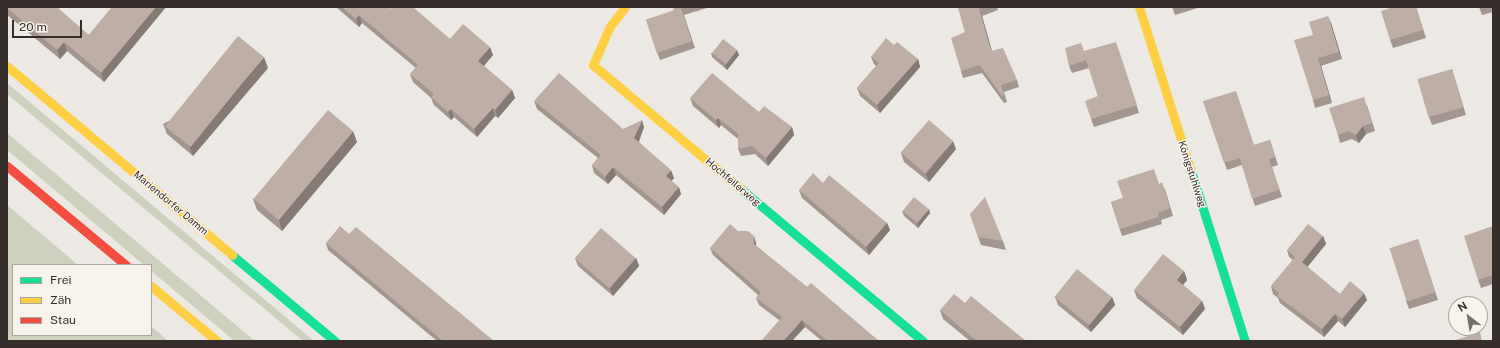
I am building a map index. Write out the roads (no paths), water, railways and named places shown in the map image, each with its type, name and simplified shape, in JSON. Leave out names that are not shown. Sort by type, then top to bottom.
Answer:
[{"type":"street","name":"Hochfeilerweg","points":[[625,7],[610,26],[594,65],[924,341]]},
{"type":"street","name":"Königstuhlweg","points":[[1139,7],[1245,341]]},
{"type":"street","name":"Mariendorfer Damm","points":[[7,66],[335,341]]},
{"type":"street","points":[[7,166],[125,264]]},
{"type":"street","points":[[152,287],[217,341]]}]
